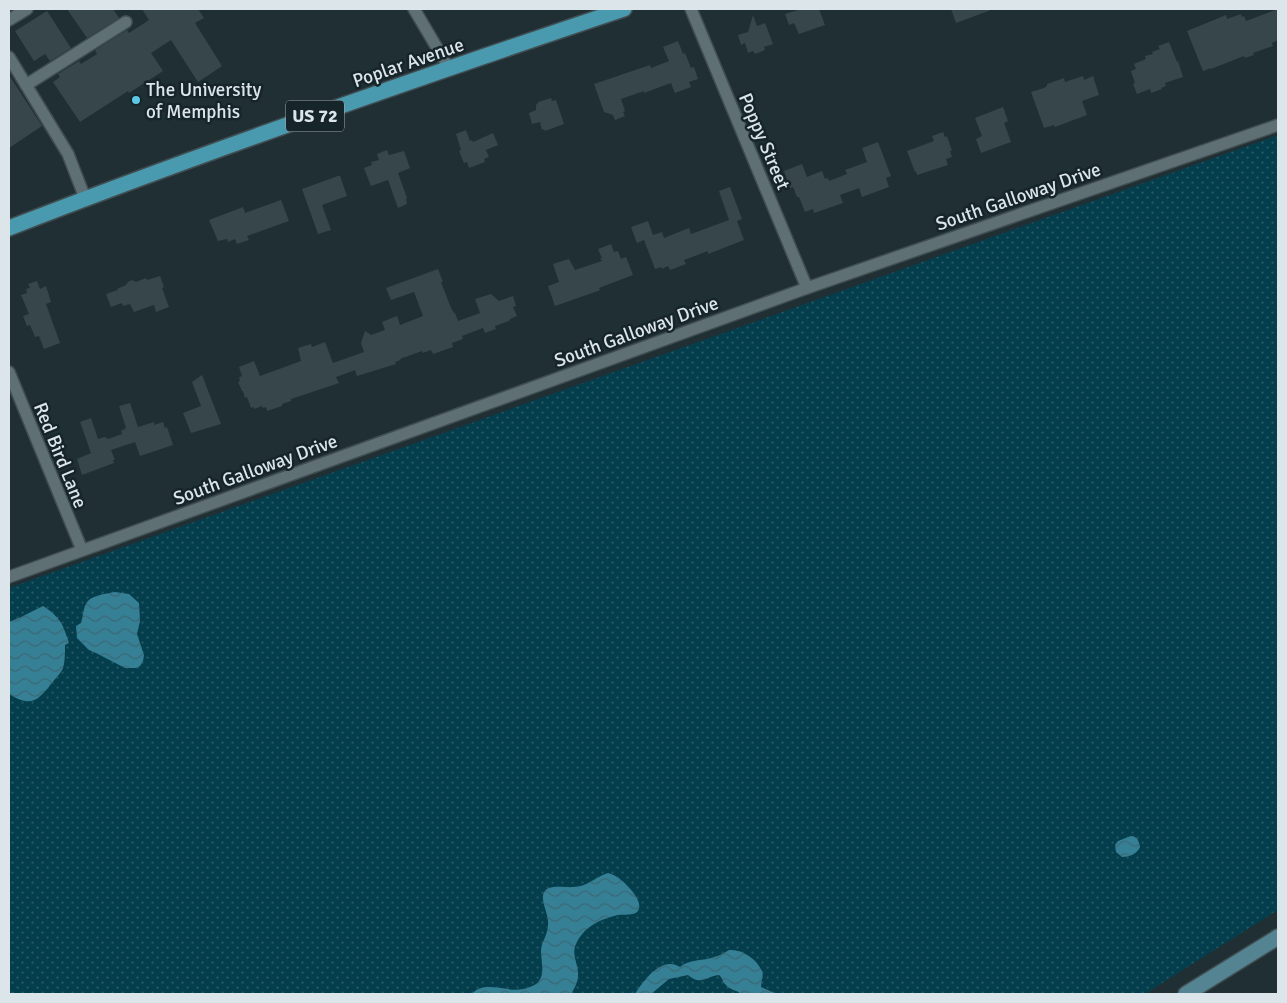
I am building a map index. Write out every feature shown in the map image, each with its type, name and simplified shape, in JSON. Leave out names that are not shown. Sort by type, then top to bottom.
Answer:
[{"type":"main road","name":"Poplar Avenue","points":[[9,228],[85,198],[449,68],[624,9]]},
{"type":"main road","points":[[1186,994],[1278,937]]},
{"type":"street","points":[[9,20],[27,9]]},
{"type":"street","points":[[414,9],[449,68]]},
{"type":"street","name":"Poppy Street","points":[[691,9],[807,288]]},
{"type":"street","points":[[26,85],[126,22]]},
{"type":"street","points":[[9,57],[68,154],[85,198]]},
{"type":"street","name":"South Galloway Drive","points":[[9,577],[807,288],[1278,125]]},
{"type":"street","name":"Red Bird Lane","points":[[9,372],[82,550]]},
{"type":"shaded area","points":[[1278,135],[1278,910],[1145,994],[9,994],[9,588]]},
{"type":"water","points":[[115,592],[129,594],[139,603],[140,621],[137,634],[144,655],[140,666],[136,668],[125,668],[89,650],[77,638],[76,626],[81,623],[84,608],[88,601],[99,595]]},
{"type":"water","points":[[43,606],[53,614],[65,631],[69,643],[65,645],[64,666],[58,676],[37,699],[33,701],[22,700],[9,694],[9,622]]},
{"type":"water","points":[[1131,836],[1137,839],[1140,847],[1133,855],[1122,857],[1116,852],[1115,845],[1118,841]]},
{"type":"water","points":[[608,873],[619,878],[632,891],[638,901],[639,910],[633,914],[618,915],[600,921],[589,927],[580,936],[574,951],[578,978],[571,994],[472,994],[484,987],[514,990],[531,987],[537,983],[542,974],[541,948],[548,925],[548,917],[543,899],[544,892],[555,887],[578,887]]},
{"type":"water","points":[[729,950],[739,951],[752,958],[762,971],[761,987],[779,994],[741,994],[728,987],[719,975],[697,980],[688,975],[669,979],[651,994],[635,994],[654,971],[666,964],[680,967],[692,961],[718,956]]},
{"type":"building","points":[[67,9],[113,9],[119,18],[87,38]]},
{"type":"building","points":[[142,9],[198,9],[204,18],[195,23],[222,66],[198,82],[171,40],[151,53],[163,71],[80,122],[53,82],[60,77],[58,74],[79,61],[81,64],[97,54],[95,50],[127,30],[129,33],[149,20]]},
{"type":"building","points":[[801,9],[819,9],[825,25],[799,34],[794,23],[789,25],[785,14]]},
{"type":"building","points":[[951,9],[991,9],[991,10],[956,23]]},
{"type":"building","points":[[1278,9],[1278,40],[1272,43],[1273,46],[1253,53],[1254,55],[1245,58],[1244,56],[1203,71],[1187,31],[1226,15],[1227,19],[1241,14],[1246,21]]},
{"type":"building","points":[[47,11],[71,48],[50,61],[45,54],[34,61],[15,31]]},
{"type":"building","points":[[753,15],[757,26],[765,23],[773,44],[764,47],[765,50],[755,54],[753,51],[748,53],[745,43],[741,45],[738,35],[748,32]]},
{"type":"building","points":[[678,41],[691,68],[694,67],[698,79],[689,82],[691,87],[675,93],[671,83],[621,99],[625,116],[615,120],[613,115],[604,112],[594,84],[650,65],[651,68],[669,61],[663,47]]},
{"type":"building","points":[[1169,42],[1183,77],[1165,83],[1166,86],[1162,89],[1151,93],[1150,89],[1137,94],[1131,71],[1136,69],[1134,64],[1146,59],[1145,56],[1153,54],[1152,52],[1160,49],[1158,46]]},
{"type":"building","points":[[9,75],[42,126],[9,148]]},
{"type":"building","points":[[1083,76],[1084,80],[1093,76],[1099,95],[1082,101],[1087,115],[1055,127],[1054,125],[1044,128],[1031,92],[1064,78],[1065,82]]},
{"type":"building","points":[[551,98],[552,101],[556,100],[564,124],[545,131],[544,129],[542,130],[540,122],[532,124],[529,113],[536,110],[538,102]]},
{"type":"building","points":[[1003,107],[1008,121],[1004,123],[1011,142],[981,153],[976,139],[982,136],[975,118]]},
{"type":"building","points":[[466,130],[470,141],[472,140],[473,142],[493,133],[498,145],[486,150],[489,157],[484,159],[485,162],[469,168],[467,162],[464,163],[459,151],[461,150],[456,134]]},
{"type":"building","points":[[943,132],[945,137],[947,136],[952,151],[950,151],[952,157],[946,159],[948,165],[917,175],[907,151],[934,141],[932,136]]},
{"type":"building","points":[[878,142],[891,176],[886,178],[889,187],[862,197],[859,188],[840,195],[843,203],[814,213],[813,209],[805,212],[793,187],[790,188],[784,171],[802,164],[807,177],[822,171],[825,179],[828,178],[829,181],[847,174],[845,170],[867,162],[862,148]]},
{"type":"building","points":[[387,150],[389,155],[404,151],[410,168],[398,173],[407,198],[407,204],[398,208],[388,180],[371,186],[364,168],[372,165],[371,162],[379,160],[377,154]]},
{"type":"building","points":[[340,176],[347,196],[322,205],[331,230],[318,234],[302,189]]},
{"type":"building","points":[[730,187],[742,219],[737,221],[744,240],[708,254],[708,251],[684,260],[686,264],[670,270],[668,266],[662,269],[661,267],[655,269],[644,240],[637,243],[631,227],[648,221],[653,235],[662,232],[664,238],[689,228],[691,234],[729,220],[719,191]]},
{"type":"building","points":[[281,200],[289,221],[247,236],[249,240],[237,244],[235,239],[228,242],[227,239],[218,241],[209,220],[243,207],[245,213]]},
{"type":"building","points":[[611,244],[614,252],[618,251],[621,259],[626,257],[633,275],[599,288],[600,290],[598,291],[555,306],[548,286],[559,282],[553,264],[569,259],[575,270],[602,261],[598,249]]},
{"type":"building","points":[[438,269],[451,308],[458,321],[480,313],[475,299],[491,294],[499,301],[513,296],[516,306],[513,307],[517,316],[495,326],[496,329],[485,333],[483,328],[462,336],[463,339],[452,343],[453,347],[433,354],[431,350],[423,353],[422,351],[400,359],[395,362],[396,364],[357,376],[355,370],[336,377],[339,383],[291,399],[291,401],[282,404],[282,406],[267,411],[266,407],[263,408],[262,406],[254,409],[254,407],[251,408],[238,382],[240,381],[239,377],[242,376],[239,367],[254,361],[260,376],[301,361],[298,348],[311,344],[312,347],[325,342],[333,363],[364,352],[361,343],[365,331],[371,335],[385,330],[382,322],[397,316],[400,325],[423,316],[414,292],[391,300],[386,288]]},
{"type":"building","points":[[160,276],[169,307],[156,312],[154,305],[134,312],[130,304],[123,306],[122,303],[111,307],[106,294],[118,290],[132,280],[136,282]]},
{"type":"building","points":[[37,281],[40,289],[46,286],[51,302],[46,304],[60,343],[44,349],[39,336],[35,337],[30,325],[27,326],[23,316],[29,314],[21,295],[27,293],[26,289],[30,288],[28,284]]},
{"type":"building","points":[[202,375],[221,424],[191,433],[183,413],[201,406],[192,382]]},
{"type":"building","points":[[130,403],[138,427],[154,422],[154,425],[163,422],[165,428],[167,427],[173,445],[140,456],[135,442],[111,450],[115,460],[113,460],[114,463],[82,475],[77,459],[91,453],[80,422],[91,418],[98,439],[105,437],[108,439],[122,434],[121,431],[126,428],[119,406]]},
{"type":"place","name":"The University of Memphis","points":[[136,100]]}]
